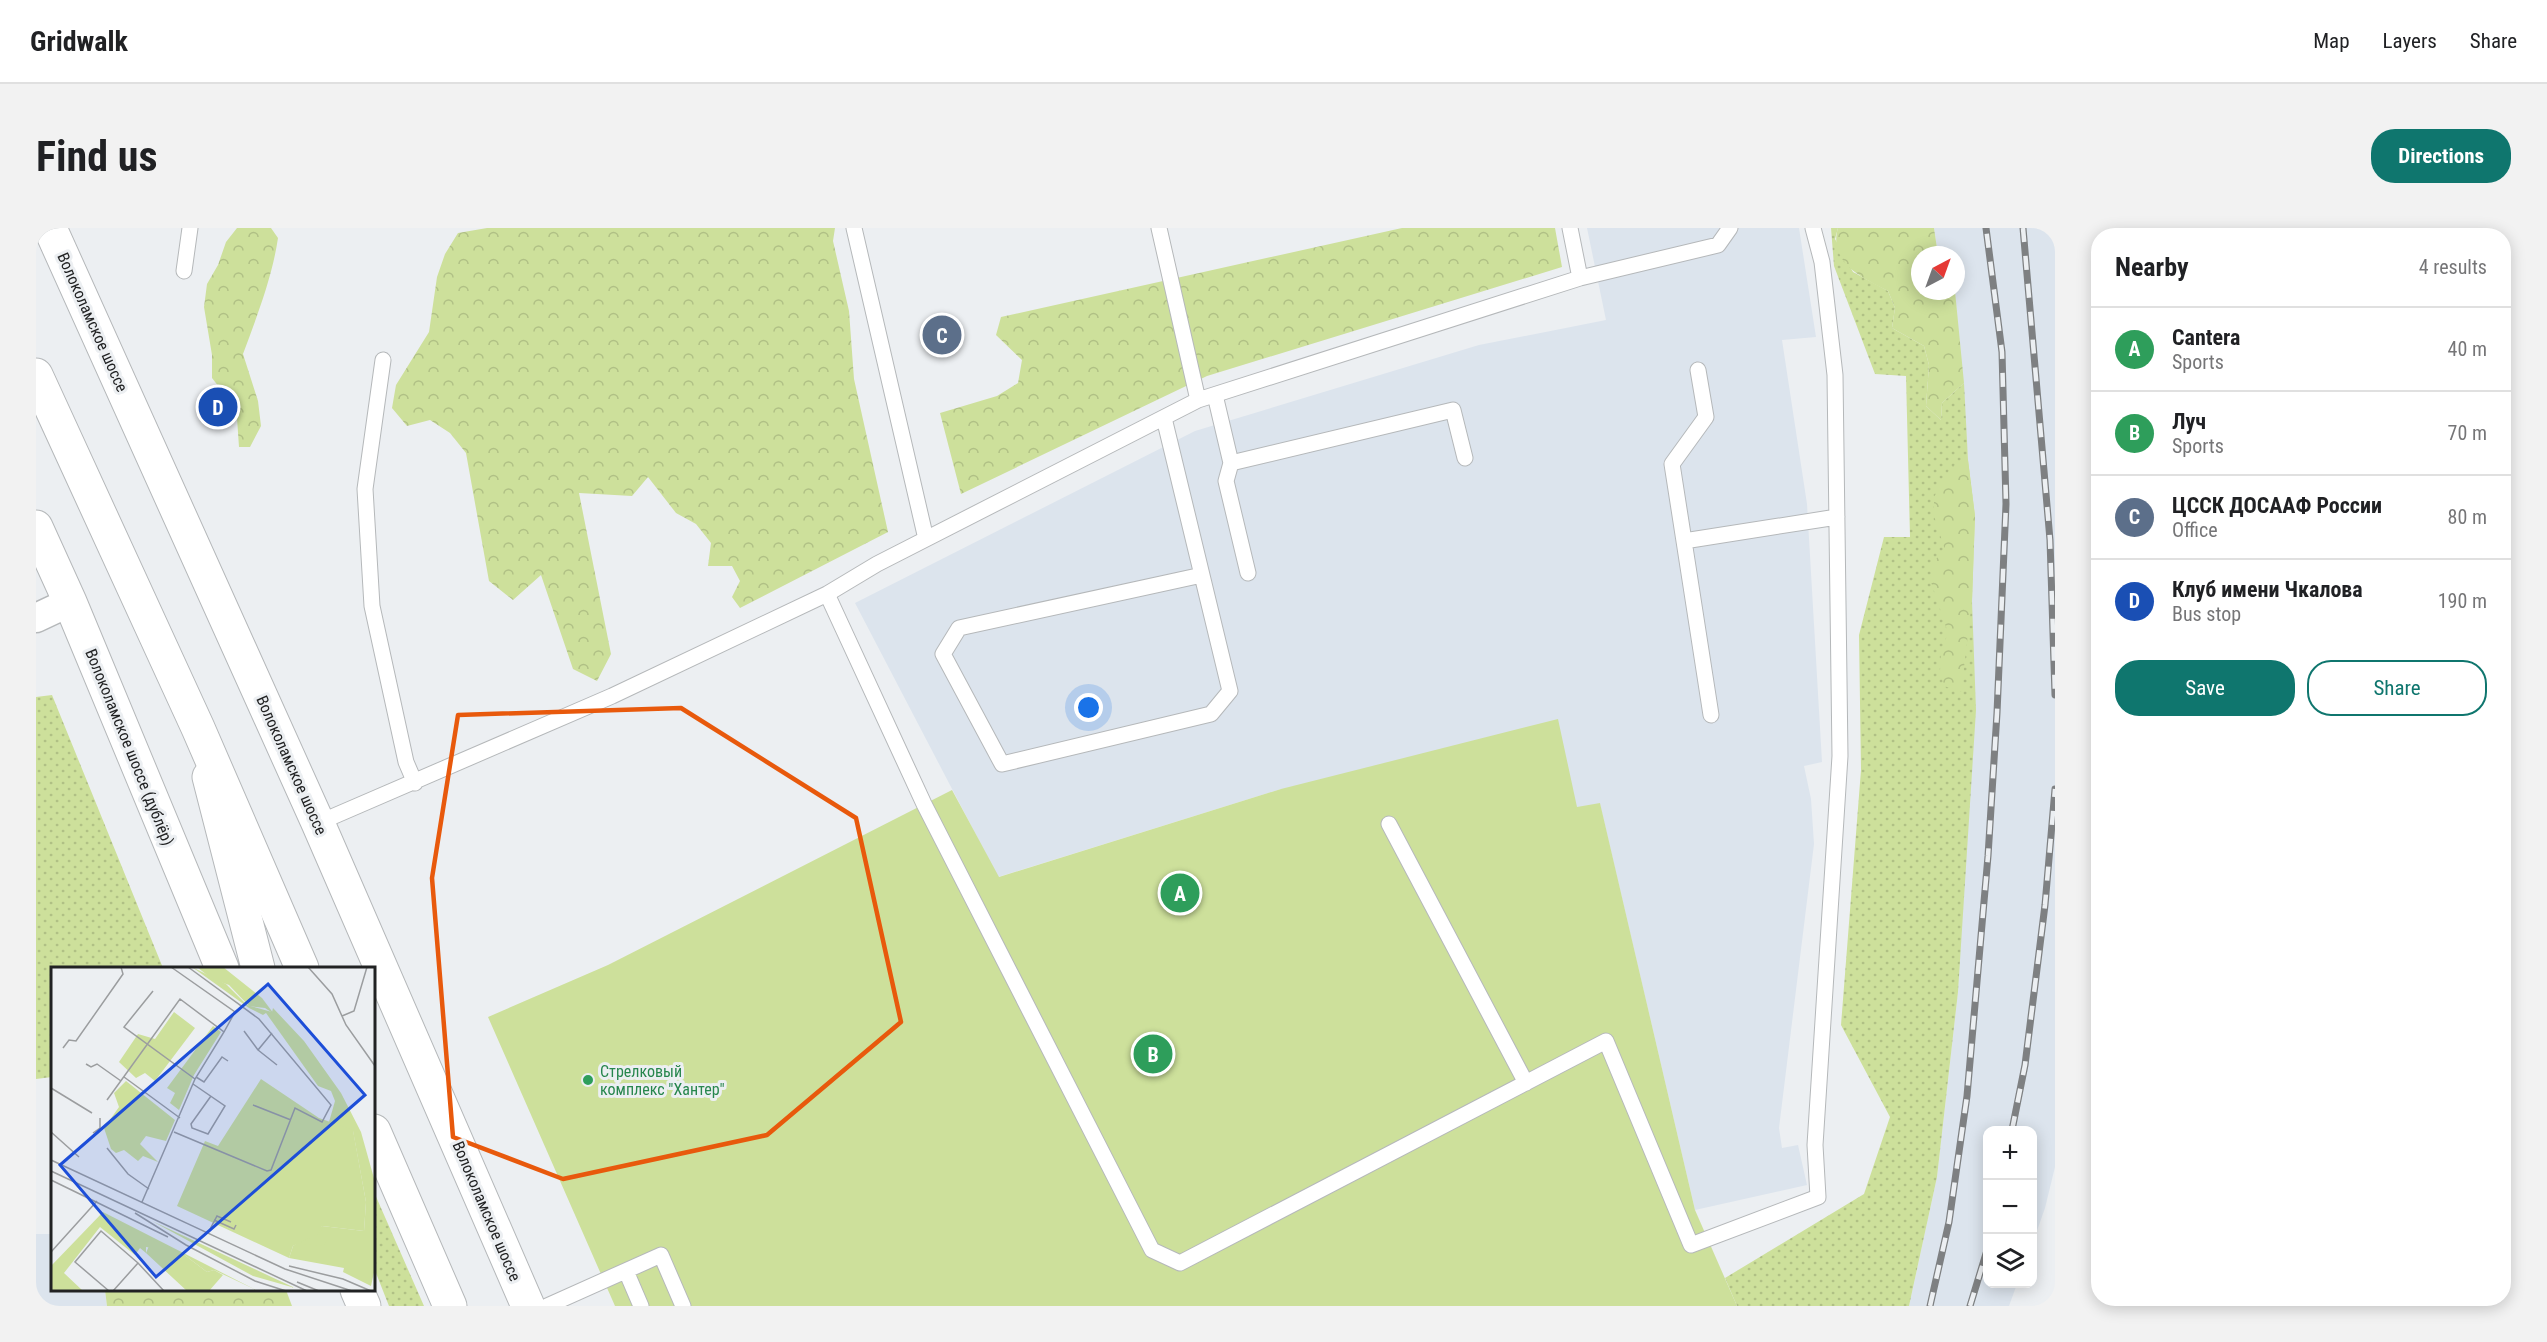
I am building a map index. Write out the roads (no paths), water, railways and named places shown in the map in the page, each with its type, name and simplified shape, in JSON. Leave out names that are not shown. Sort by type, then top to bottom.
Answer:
[{"type":"main road","name":"Волоколамское шоссе","points":[[50,228],[318,823],[528,1306]]},
{"type":"main road","points":[[60,228],[78,288]]},
{"type":"main road","points":[[36,375],[198,728],[301,967]]},
{"type":"main road","name":"Волоколамское шоссе (дублёр)","points":[[36,527],[70,602],[221,967]]},
{"type":"main road","points":[[198,728],[258,967]]},
{"type":"main road","points":[[375,1133],[450,1306]]},
{"type":"main road","points":[[357,1291],[364,1306]]},
{"type":"street","points":[[36,618],[70,602]]},
{"type":"lane","points":[[184,271],[190,228]]},
{"type":"lane","points":[[854,228],[926,539]]},
{"type":"lane","points":[[1159,228],[1198,400]]},
{"type":"lane","points":[[1570,228],[1580,278]]},
{"type":"lane","points":[[318,823],[415,783],[623,691],[827,594],[877,564],[1198,400],[1580,278],[1718,245],[1730,228]]},
{"type":"lane","points":[[827,594],[924,804],[1152,1250],[1180,1263],[1606,1041],[1691,1245],[1818,1197],[1815,1145],[1840,756],[1834,375],[1822,262],[1813,228]]},
{"type":"lane","points":[[384,360],[365,489],[372,606],[406,762],[415,783]]},
{"type":"lane","points":[[1698,370],[1706,417],[1672,464],[1711,715]]},
{"type":"lane","points":[[1215,395],[1231,463],[1226,481],[1248,573]]},
{"type":"lane","points":[[1231,463],[1453,410],[1465,458]]},
{"type":"lane","points":[[1164,418],[1202,575],[1230,691],[1211,714],[1002,764],[943,654],[959,628],[1202,575]]},
{"type":"lane","points":[[1684,541],[1837,517]]},
{"type":"lane","points":[[1389,824],[1526,1083]]},
{"type":"lane","points":[[547,1306],[660,1255],[683,1306]]},
{"type":"lane","points":[[626,1271],[641,1306]]},
{"type":"railway","points":[[1930,1306],[1949,1222],[1967,1096],[1988,856],[1997,713],[2006,504],[2002,352],[1986,228]]},
{"type":"railway","points":[[2023,228],[2050,540],[2055,695]]},
{"type":"railway","points":[[2013,1126],[2025,1065],[2045,905],[2055,789]]},
{"type":"railway","points":[[1970,1306],[1983,1263]]},
{"type":"place","name":"ЦССК ДОСААФ России","points":[[942,335]]},
{"type":"place","name":"Клуб имени Чкалова","points":[[218,407]]},
{"type":"place","name":"Cantera","points":[[1180,893]]},
{"type":"place","name":"Луч","points":[[1153,1054]]},
{"type":"place","name":"Стрелковый комплекс \"Хантер\"","points":[[588,1080]]}]
